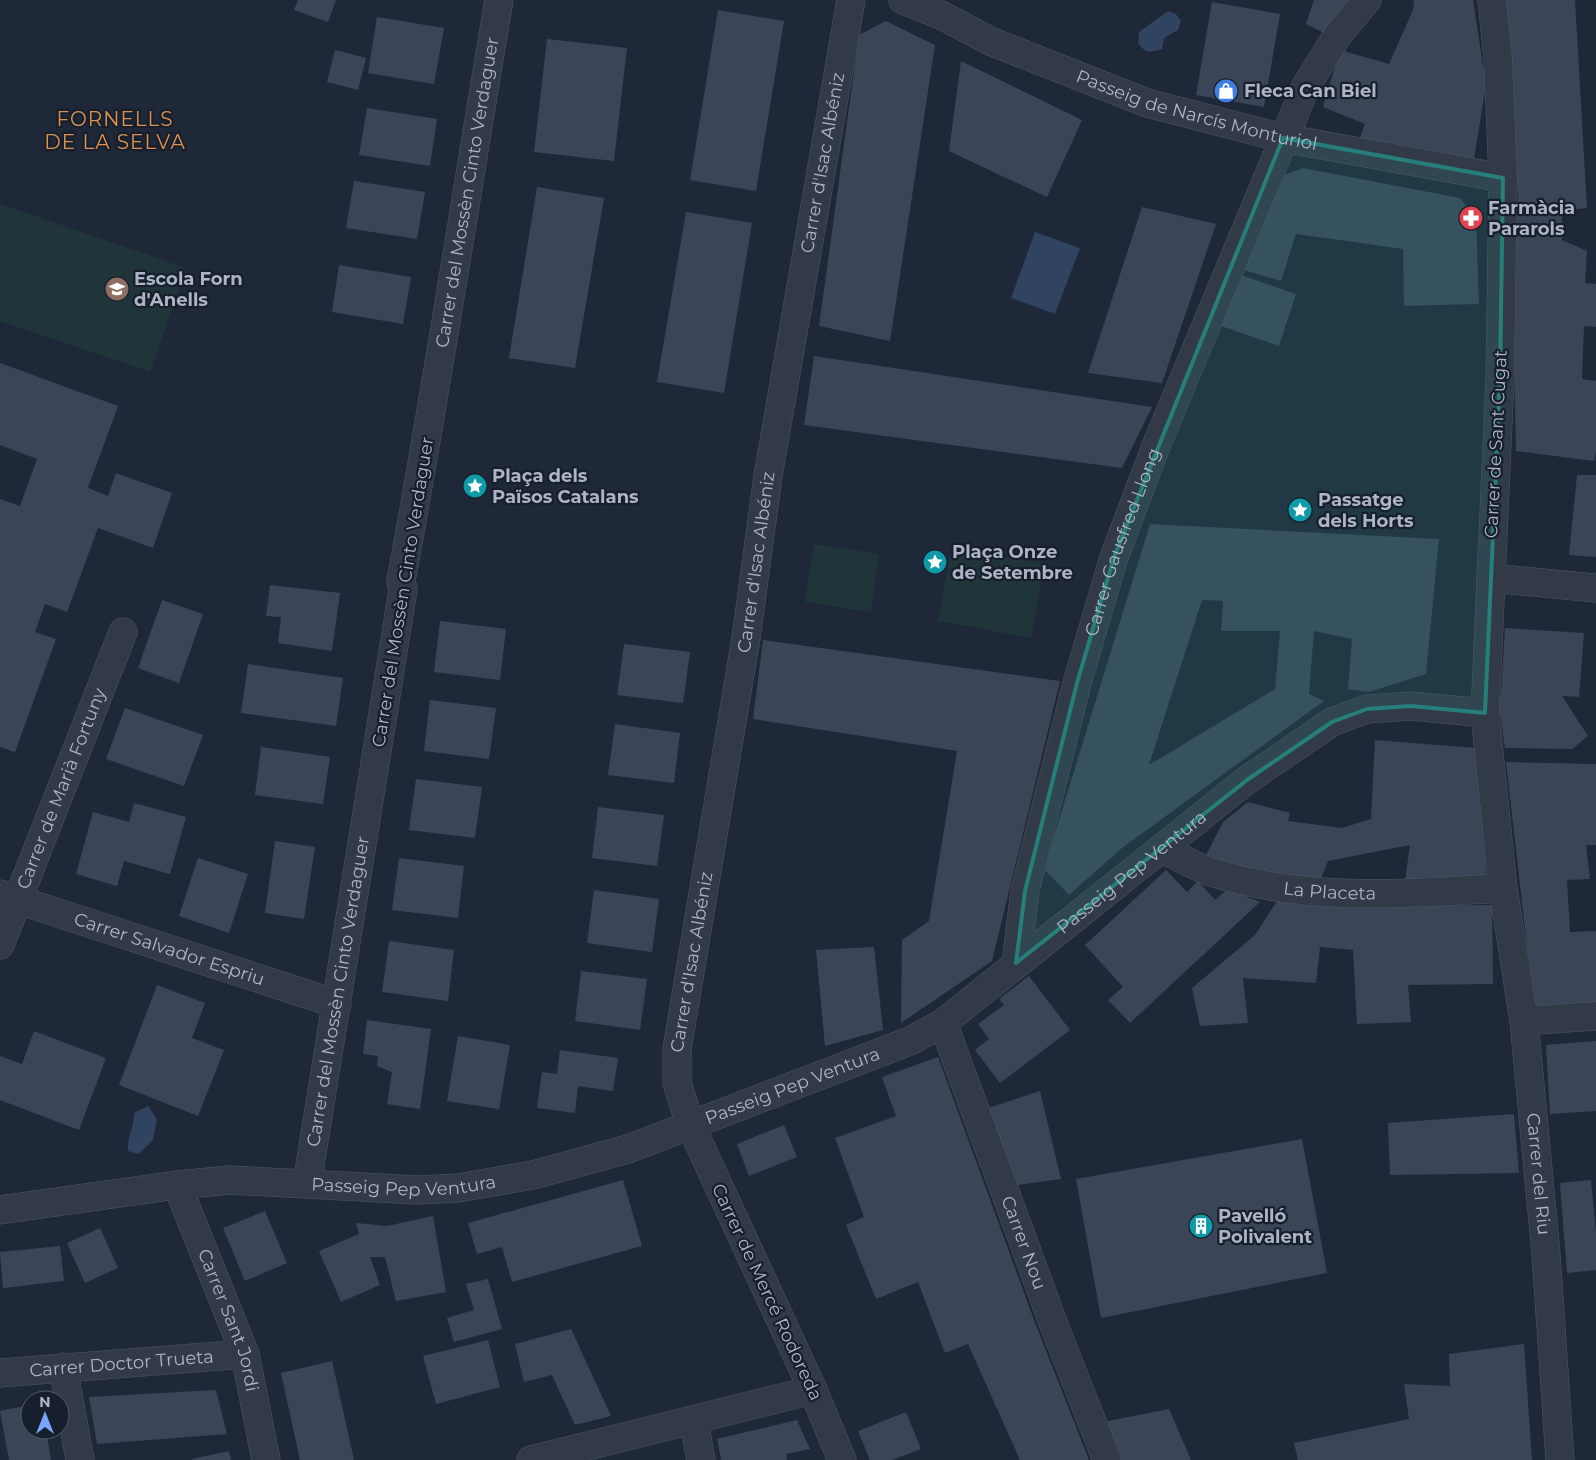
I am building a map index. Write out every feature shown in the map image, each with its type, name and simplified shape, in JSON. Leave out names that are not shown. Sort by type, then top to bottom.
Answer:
[{"type":"street","name":"Carrer del Mossèn Cinto Verdaguer","points":[[307,1184],[403,590],[401,581],[427,440],[438,360],[499,0]]},
{"type":"street","name":"Carrer d'Isac Albéniz","points":[[690,1124],[677,1083],[677,1049],[746,638],[768,476],[851,0]]},
{"type":"street","name":"Passeig de Narcís Monturiol","points":[[904,0],[941,15],[990,41],[1148,103],[1283,138],[1503,178]]},
{"type":"street","name":"Carrer Gausfred Llong","points":[[1016,963],[1025,891],[1077,683],[1114,556],[1158,441],[1306,86],[1337,36],[1367,0]]},
{"type":"street","name":"Carrer de Sant Cugat","points":[[1492,0],[1498,58],[1503,178],[1500,379],[1485,713],[1503,888]]},
{"type":"street","points":[[1490,578],[1596,588]]},
{"type":"street","name":"Carrer de Marià Fortuny","points":[[0,945],[8,897],[123,632]]},
{"type":"street","name":"Passeig Pep Ventura","points":[[0,1210],[177,1185],[230,1180],[417,1190],[467,1186],[533,1175],[628,1149],[910,1041],[943,1023],[1247,780],[1332,722],[1366,709],[1411,706],[1485,713]]},
{"type":"street","name":"La Placeta","points":[[1163,849],[1207,870],[1267,885],[1349,894],[1503,888]]},
{"type":"street","name":"Carrer del Riu","points":[[1503,888],[1524,1021],[1546,1254],[1560,1460]]},
{"type":"street","name":"Carrer Salvador Espriu","points":[[8,897],[337,1004]]},
{"type":"street","points":[[1524,1021],[1596,1016]]},
{"type":"street","name":"Carrer Nou","points":[[943,1023],[1055,1328],[1107,1460]]},
{"type":"street","name":"Carrer de Mercé Rodoreda","points":[[690,1124],[813,1390],[842,1460]]},
{"type":"street","name":"Carrer Sant Jordi","points":[[177,1185],[245,1354],[266,1460]]},
{"type":"street","name":"Carrer Doctor Trueta","points":[[0,1373],[245,1354]]},
{"type":"street","points":[[63,1367],[80,1460]]},
{"type":"street","points":[[531,1460],[813,1390]]},
{"type":"street","points":[[694,1421],[701,1460]]},
{"type":"highlighted area","points":[[1283,138],[1503,178],[1500,379],[1485,713],[1411,706],[1367,709],[1332,722],[1247,780],[1016,963],[1025,891],[1077,683],[1114,557]]},
{"type":"green space","points":[[0,204],[186,268],[150,372],[0,321]]},
{"type":"green space","points":[[814,544],[879,554],[871,612],[805,602]]},
{"type":"green space","points":[[952,547],[1045,564],[1031,638],[938,621]]},
{"type":"water","points":[[1168,11],[1176,14],[1181,21],[1178,30],[1164,38],[1162,49],[1151,51],[1143,49],[1138,43],[1139,32]]},
{"type":"water","points":[[1035,232],[1080,248],[1055,314],[1011,298]]},
{"type":"water","points":[[148,1106],[157,1119],[153,1140],[139,1154],[128,1151],[134,1113]]},
{"type":"building","points":[[298,0],[336,0],[328,22],[294,10]]},
{"type":"building","points":[[1314,0],[1360,0],[1326,34],[1306,24]]},
{"type":"building","points":[[1414,0],[1473,0],[1486,85],[1474,159],[1359,140],[1365,124],[1323,107],[1340,50],[1389,64],[1413,10]]},
{"type":"building","points":[[1506,0],[1575,0],[1587,208],[1562,211],[1562,240],[1587,251],[1585,283],[1596,284],[1596,327],[1584,326],[1582,379],[1596,381],[1596,451],[1594,461],[1516,451],[1513,310],[1518,196]]},
{"type":"building","points":[[1212,2],[1280,14],[1264,107],[1196,95]]},
{"type":"building","points":[[718,10],[784,21],[756,191],[690,180]]},
{"type":"building","points":[[377,17],[444,28],[434,84],[368,73]]},
{"type":"building","points":[[886,21],[935,45],[890,341],[819,326],[859,35]]},
{"type":"building","points":[[547,39],[627,48],[614,161],[534,152]]},
{"type":"building","points":[[335,50],[366,58],[358,90],[327,82]]},
{"type":"building","points":[[961,61],[1082,120],[1047,197],[949,151]]},
{"type":"building","points":[[367,108],[437,119],[430,166],[359,155]]},
{"type":"building","points":[[1303,168],[1460,198],[1476,218],[1479,304],[1404,306],[1403,249],[1296,234],[1281,281],[1240,269],[1271,180]]},
{"type":"building","points":[[354,181],[425,192],[417,239],[346,228]]},
{"type":"building","points":[[537,187],[604,198],[575,368],[509,358]]},
{"type":"building","points":[[1142,207],[1216,224],[1162,383],[1088,373]]},
{"type":"building","points":[[686,212],[752,223],[724,393],[657,382]]},
{"type":"building","points":[[339,265],[411,277],[403,324],[332,312]]},
{"type":"building","points":[[1238,274],[1296,294],[1279,346],[1221,326]]},
{"type":"building","points":[[814,356],[1152,407],[1122,468],[804,425]]},
{"type":"building","points":[[0,363],[118,406],[88,488],[108,496],[116,473],[172,493],[153,548],[98,528],[67,612],[45,604],[35,632],[56,639],[15,752],[0,747],[0,499],[20,506],[37,459],[0,445]]},
{"type":"building","points":[[1577,475],[1596,475],[1596,557],[1569,555]]},
{"type":"building","points":[[1150,524],[1439,539],[1426,674],[1369,692],[1348,689],[1352,639],[1314,631],[1309,694],[1324,701],[1122,848],[1069,895],[1044,869]],"holes":[[[1202,600],[1223,601],[1221,631],[1280,631],[1275,689],[1149,765]]]},
{"type":"building","points":[[270,585],[340,593],[332,651],[278,643],[281,617],[266,616]]},
{"type":"building","points":[[162,600],[203,614],[179,683],[138,668]]},
{"type":"building","points":[[440,621],[506,629],[500,680],[434,672]]},
{"type":"building","points":[[1505,628],[1584,633],[1579,697],[1562,696],[1588,736],[1572,749],[1505,748],[1498,700],[1501,694]]},
{"type":"building","points":[[763,640],[1060,681],[992,961],[901,1023],[902,940],[929,921],[957,751],[753,719]]},
{"type":"building","points":[[624,644],[690,652],[683,703],[617,695]]},
{"type":"building","points":[[248,664],[343,678],[336,726],[241,713]]},
{"type":"building","points":[[430,700],[496,708],[489,759],[424,751]]},
{"type":"building","points":[[125,708],[203,735],[184,786],[106,759]]},
{"type":"building","points":[[615,724],[680,733],[674,783],[608,775]]},
{"type":"building","points":[[1375,740],[1476,748],[1485,809],[1486,880],[1405,881],[1410,845],[1328,861],[1320,880],[1274,876],[1204,859],[1223,822],[1248,802],[1290,813],[1288,821],[1342,828],[1371,819]]},
{"type":"building","points":[[261,747],[330,757],[323,804],[255,795]]},
{"type":"building","points":[[1506,762],[1596,764],[1596,845],[1586,845],[1590,879],[1567,880],[1570,932],[1596,931],[1596,1005],[1534,1007]]},
{"type":"building","points":[[416,779],[482,787],[475,838],[409,830]]},
{"type":"building","points":[[134,803],[186,817],[170,874],[124,861],[117,886],[76,874],[93,812],[129,822]]},
{"type":"building","points":[[598,807],[664,815],[657,866],[592,858]]},
{"type":"building","points":[[275,841],[315,847],[304,919],[265,913]]},
{"type":"building","points":[[198,858],[248,874],[229,933],[179,916]]},
{"type":"building","points":[[399,858],[464,866],[458,918],[392,910]]},
{"type":"building","points":[[1166,870],[1187,892],[1198,881],[1215,900],[1228,889],[1260,902],[1130,1023],[1108,1000],[1123,987],[1085,945]]},
{"type":"building","points":[[594,890],[659,899],[652,952],[587,943]]},
{"type":"building","points":[[1281,895],[1353,906],[1492,905],[1493,984],[1408,985],[1411,1022],[1357,1024],[1353,950],[1320,947],[1316,983],[1243,978],[1248,1023],[1200,1026],[1192,988],[1255,935]]},
{"type":"building","points":[[389,941],[454,950],[448,1001],[382,992]]},
{"type":"building","points":[[874,947],[883,1030],[825,1046],[816,950]]},
{"type":"building","points":[[581,971],[647,979],[640,1030],[575,1021]]},
{"type":"building","points":[[1029,976],[1070,1030],[1000,1083],[975,1050],[989,1039],[978,1024],[1004,1005],[999,999]]},
{"type":"building","points":[[157,985],[205,1003],[192,1038],[224,1050],[198,1116],[119,1085]]},
{"type":"building","points":[[367,1020],[431,1029],[420,1109],[387,1104],[392,1072],[377,1066],[378,1056],[363,1054]]},
{"type":"building","points":[[34,1031],[106,1058],[79,1130],[0,1100],[0,1056],[22,1064]]},
{"type":"building","points":[[458,1036],[510,1045],[499,1109],[447,1101]]},
{"type":"building","points":[[1596,1041],[1596,1111],[1550,1114],[1546,1045]]},
{"type":"building","points":[[560,1050],[618,1058],[613,1091],[578,1086],[575,1113],[537,1108],[542,1072],[557,1074]]},
{"type":"building","points":[[938,1057],[1034,1320],[1089,1460],[1020,1460],[968,1344],[945,1353],[918,1282],[876,1299],[846,1225],[864,1217],[835,1138],[896,1116],[882,1077]]},
{"type":"building","points":[[1040,1091],[1061,1179],[1017,1185],[988,1108]]},
{"type":"building","points":[[1514,1114],[1519,1173],[1390,1175],[1388,1123]]},
{"type":"building","points":[[784,1125],[797,1157],[749,1176],[737,1144]]},
{"type":"building","name":"Pavelló Polivalent","points":[[1302,1139],[1327,1273],[1101,1318],[1076,1179]]},
{"type":"building","points":[[623,1180],[642,1246],[512,1282],[502,1247],[477,1254],[468,1223]]},
{"type":"building","points":[[1591,1180],[1596,1233],[1596,1270],[1567,1273],[1560,1183]]},
{"type":"building","points":[[265,1211],[287,1263],[245,1281],[223,1228]]},
{"type":"building","points":[[433,1216],[446,1292],[396,1301],[385,1257],[370,1257],[380,1285],[341,1302],[319,1251],[359,1234],[356,1223],[387,1226]]},
{"type":"building","points":[[100,1228],[118,1268],[85,1283],[67,1243]]},
{"type":"building","points":[[60,1246],[64,1281],[3,1288],[0,1252]]},
{"type":"building","points":[[488,1279],[502,1329],[454,1342],[447,1318],[474,1310],[466,1284]]},
{"type":"building","points":[[571,1329],[611,1416],[575,1425],[552,1375],[524,1382],[515,1344]]},
{"type":"building","points":[[488,1340],[500,1387],[436,1404],[423,1356]]},
{"type":"building","points":[[1524,1344],[1532,1460],[1298,1460],[1294,1443],[1409,1419],[1404,1384],[1450,1386],[1449,1354]]},
{"type":"building","points":[[332,1361],[354,1460],[300,1460],[281,1373]]},
{"type":"building","points":[[216,1390],[227,1434],[97,1444],[89,1397]]},
{"type":"building","points":[[20,1407],[20,1440],[48,1440],[51,1460],[9,1460],[0,1411]]},
{"type":"building","points":[[1169,1409],[1191,1460],[1119,1460],[1103,1422]]},
{"type":"building","points":[[906,1412],[921,1449],[892,1460],[870,1460],[858,1431]]},
{"type":"building","points":[[797,1420],[810,1449],[786,1454],[787,1460],[721,1460],[717,1439]]},
{"type":"building","points":[[229,1451],[231,1460],[192,1460],[192,1459]]},
{"type":"place","name":"Fleca Can Biel","points":[[1226,91]]},
{"type":"place","name":"Farmàcia Pararols","points":[[1471,218]]},
{"type":"place","name":"Escola Forn d'Anells","points":[[117,289]]},
{"type":"place","name":"Plaça dels Països Catalans","points":[[475,486]]},
{"type":"place","name":"Passatge dels Horts","points":[[1300,510]]},
{"type":"place","name":"Plaça Onze de Setembre","points":[[935,562]]},
{"type":"place","name":"Pavelló Polivalent","points":[[1201,1226]]},
{"type":"district","name":"FORNELLS DE LA SELVA","points":[[115,130]]}]
